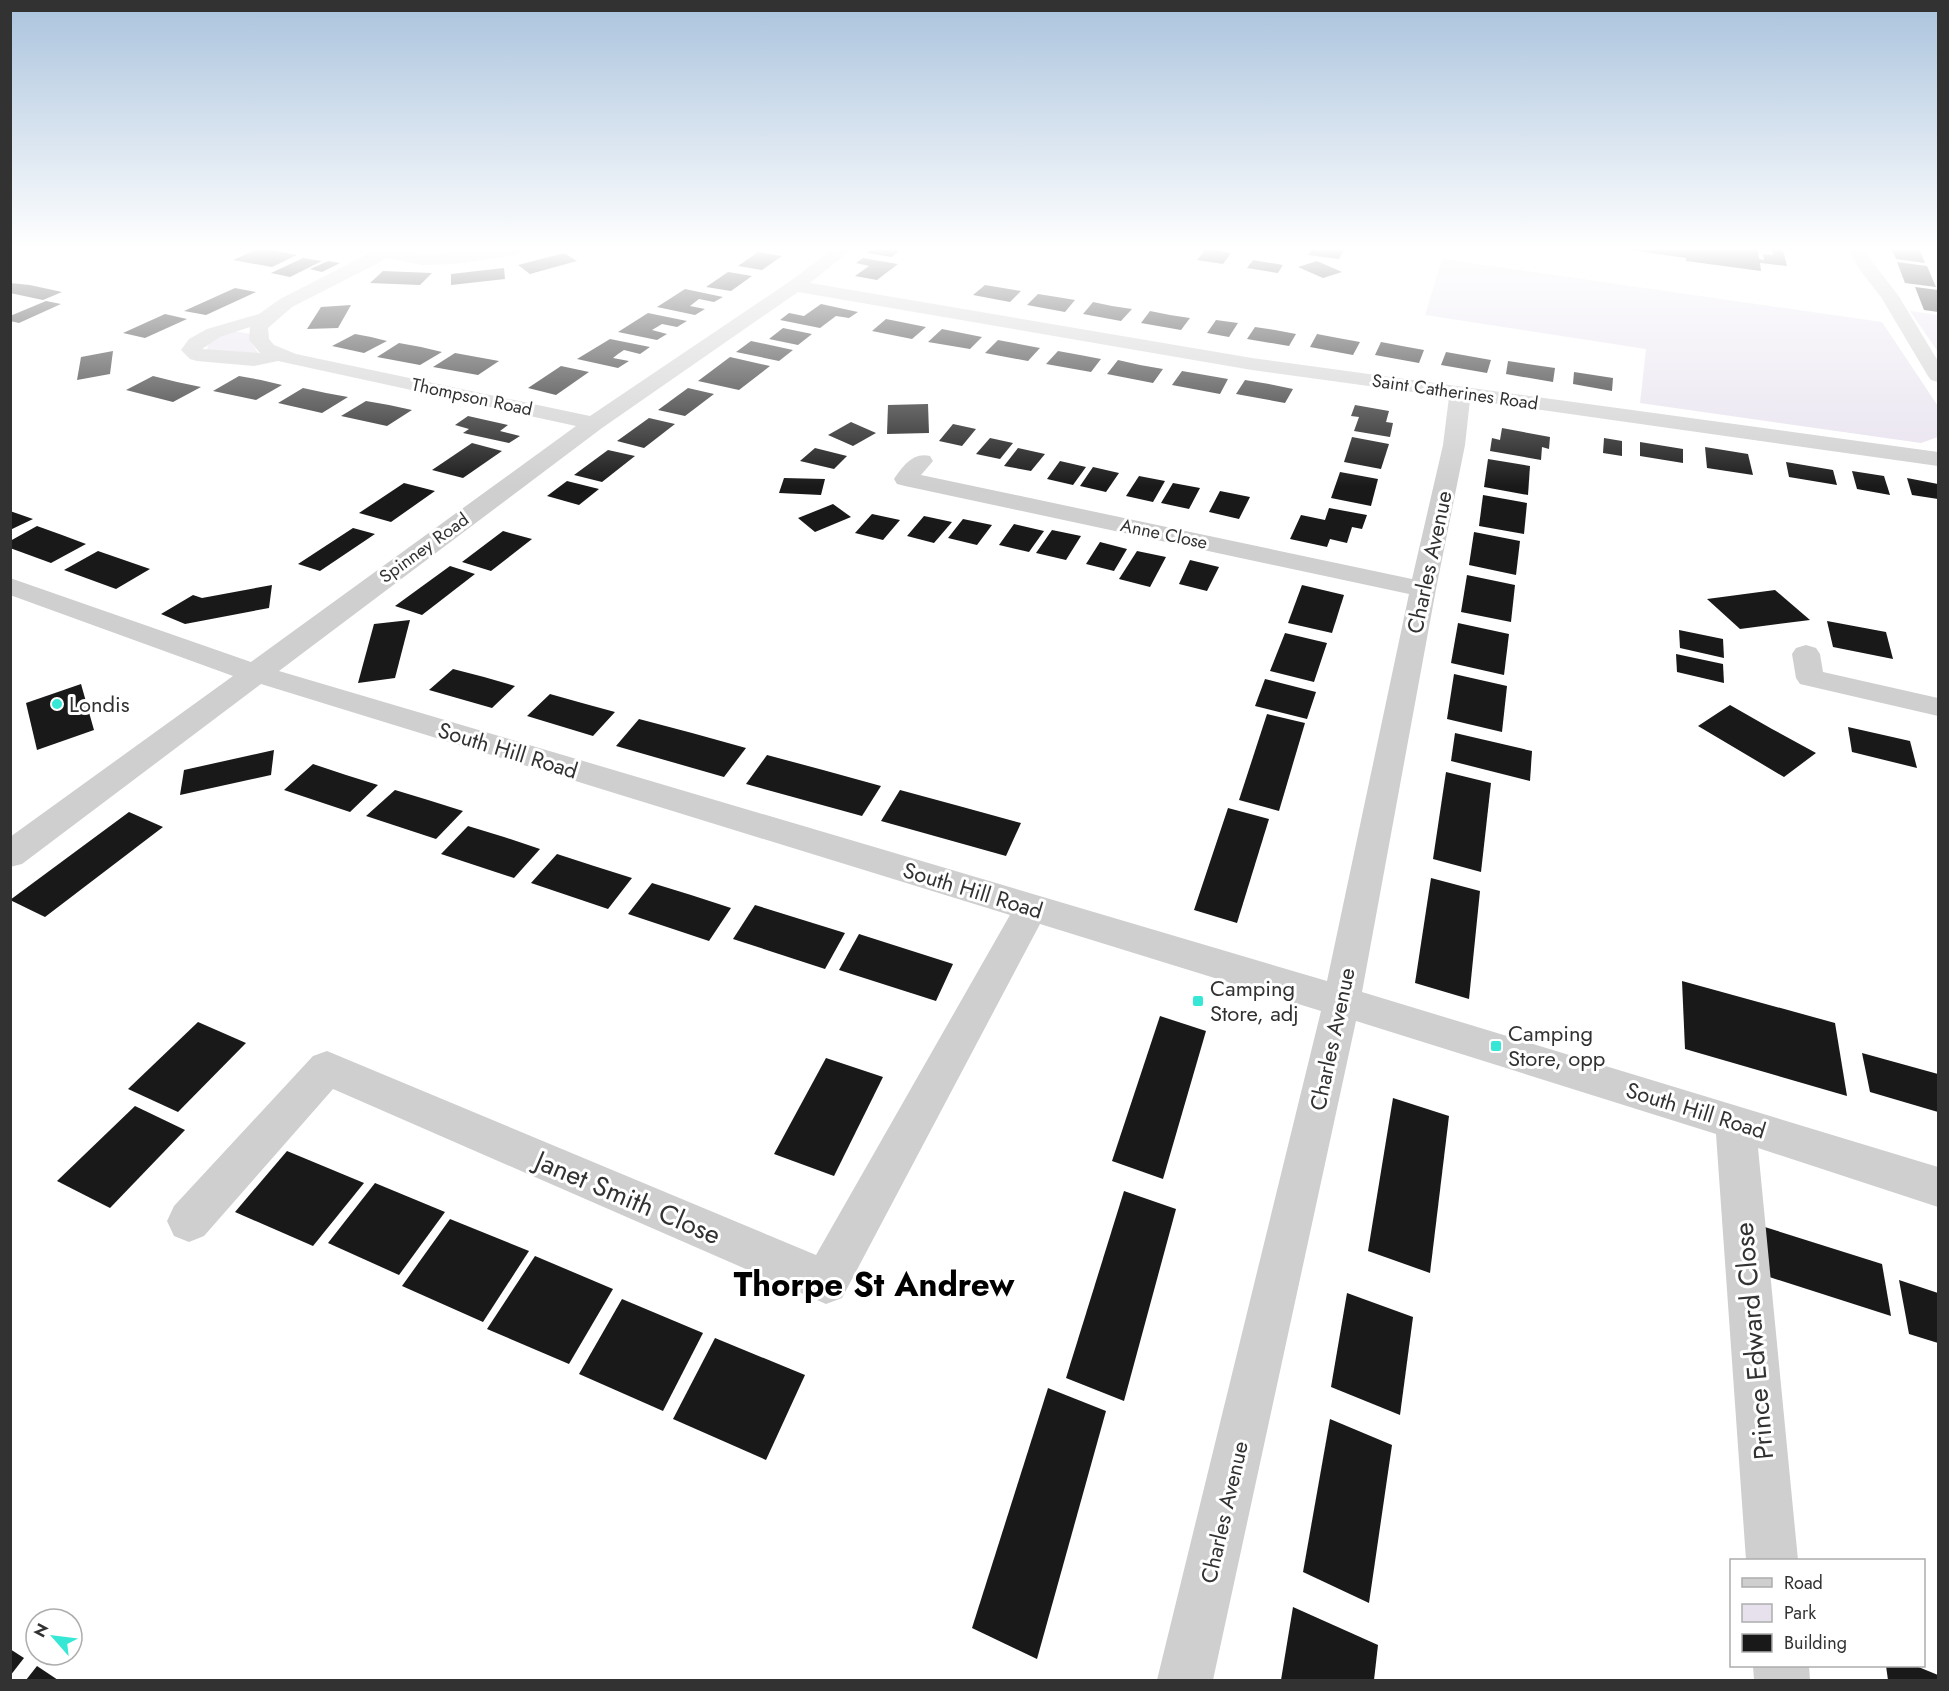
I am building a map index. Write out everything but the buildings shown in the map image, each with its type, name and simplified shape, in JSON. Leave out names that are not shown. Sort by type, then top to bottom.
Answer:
[{"type":"street","name":"Thompson Road","points":[[225,329],[194,344],[191,350],[197,355],[254,360],[279,355],[311,364],[594,423]]},
{"type":"street","points":[[259,329],[260,340],[267,349],[279,355]]},
{"type":"street","name":"Spinney Road","points":[[10,855],[594,423],[732,329]]},
{"type":"street","name":"Saint Catherines Road","points":[[1046,329],[1252,364],[1938,459]]},
{"type":"street","points":[[1910,329],[1938,376]]},
{"type":"street","name":"Charles Avenue","points":[[1185,1680],[1342,1001],[1423,589],[1454,445],[1460,393]]},
{"type":"street","name":"Anne Close","points":[[922,461],[899,486],[1423,589]]},
{"type":"street","name":"South Hill Road","points":[[10,586],[254,673],[1342,1001],[1736,1122],[1938,1187]]},
{"type":"street","points":[[1809,678],[1938,707]]},
{"type":"street","name":"Janet Smith Close","points":[[189,1221],[327,1068],[826,1282],[1032,907]]},
{"type":"street","name":"Prince Edward Close","points":[[1736,1122],[1772,1559]]},
{"type":"green space","points":[[1515,329],[1887,329],[1938,406],[1938,437],[1921,443],[1640,403],[1646,349]]},
{"type":"green space","points":[[1922,329],[1938,329],[1938,352]]},
{"type":"green space","points":[[233,331],[251,334],[249,339],[258,353],[207,352],[208,340]]},
{"type":"place","name":"Londis","points":[[57,704]]},
{"type":"place","name":"Camping Store, adj","points":[[1198,1001]]},
{"type":"place","name":"Camping Store, opp","points":[[1496,1046]]},
{"type":"district","name":"Thorpe St Andrew","points":[[874,1284]]}]
